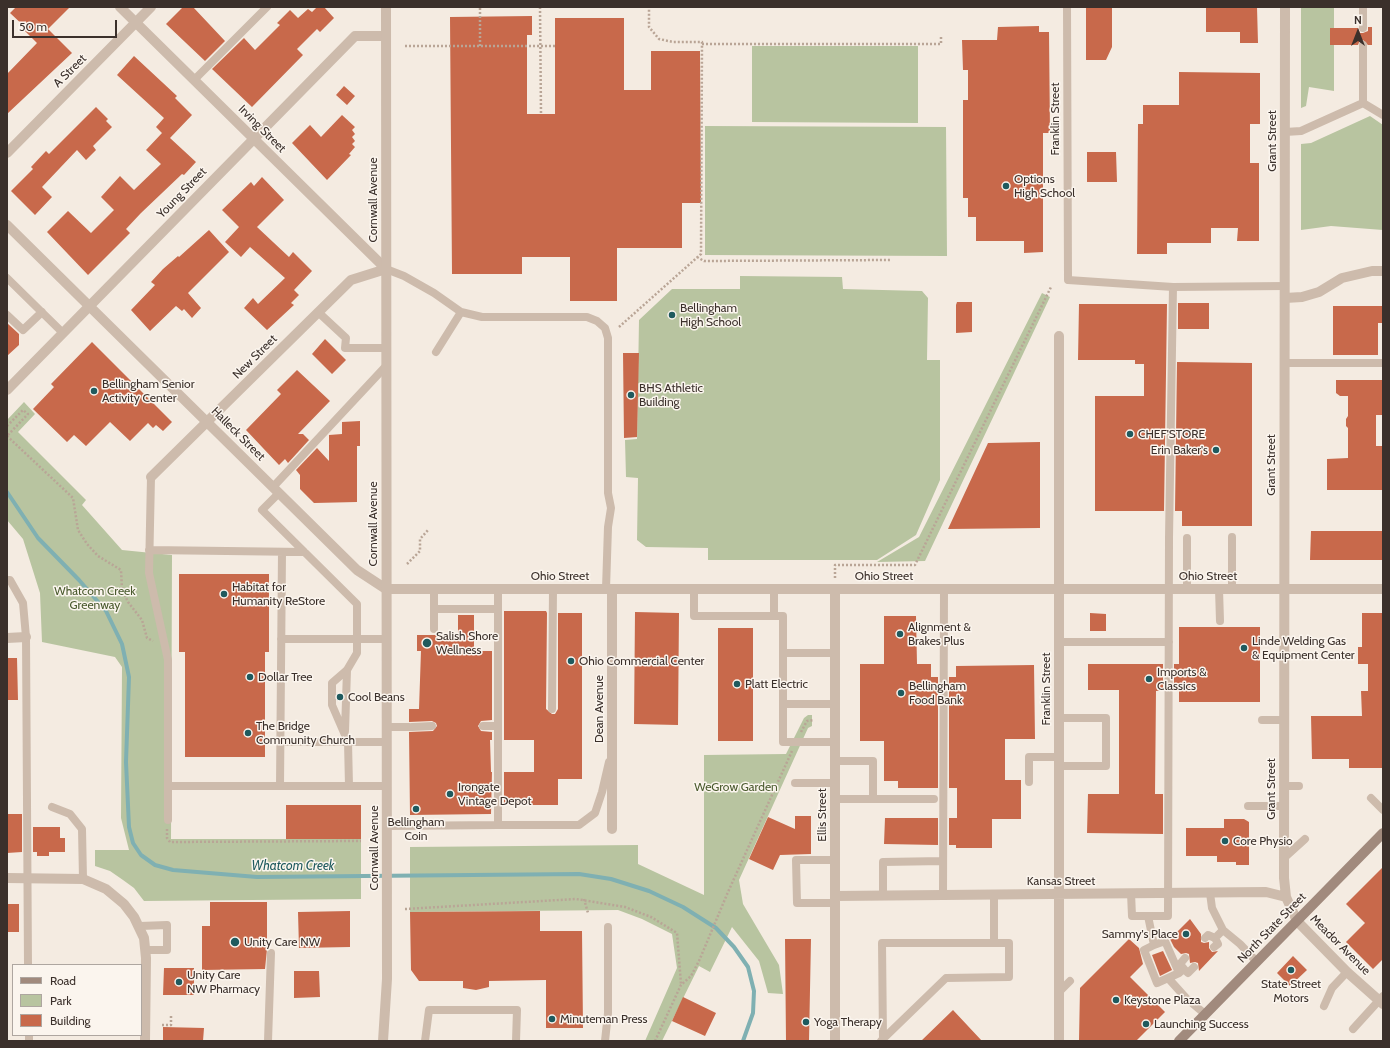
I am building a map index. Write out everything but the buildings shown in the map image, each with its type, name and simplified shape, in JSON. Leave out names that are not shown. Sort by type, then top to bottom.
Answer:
[{"type":"main road","name":"North State Street","points":[[1184,1039],[1205,1014],[1383,833]]},
{"type":"street","name":"Irving Street","points":[[120,7],[386,269]]},
{"type":"street","name":"A Street","points":[[7,154],[151,7]]},
{"type":"street","name":"Cornwall Avenue","points":[[382,1041],[388,979],[386,786],[386,7]]},
{"type":"street","name":"Grant Street","points":[[1285,7],[1284,858],[1286,897],[1297,920]]},
{"type":"street","name":"Young Street","points":[[7,390],[355,36],[386,36]]},
{"type":"street","name":"Halleck Street","points":[[7,225],[362,575],[386,589]]},
{"type":"street","name":"New Street","points":[[151,477],[351,280],[386,269]]},
{"type":"street","points":[[1284,298],[1302,297],[1319,292],[1342,278],[1372,271],[1383,271]]},
{"type":"street","name":"Franklin Street","points":[[1059,336],[1059,1041]]},
{"type":"street","name":"Ohio Street","points":[[386,589],[1383,589]]},
{"type":"street","name":"Dean Avenue","points":[[609,589],[612,829]]},
{"type":"street","name":"Ellis Street","points":[[834,589],[835,1041]]},
{"type":"street","points":[[7,638],[26,637]]},
{"type":"street","points":[[7,878],[83,879],[106,889],[124,904],[137,922],[144,938],[145,1041]]},
{"type":"street","name":"Kansas Street","points":[[835,899],[883,895],[1266,892],[1286,897]]},
{"type":"street","name":"Meador Avenue","points":[[1297,920],[1347,972],[1382,1000]]},
{"type":"lane","points":[[194,80],[267,7]]},
{"type":"lane","name":"Franklin Street","points":[[1067,7],[1068,280],[1173,287]]},
{"type":"lane","points":[[1363,7],[1363,28]]},
{"type":"lane","points":[[1363,45],[1363,103]]},
{"type":"lane","points":[[1284,132],[1301,131],[1363,103]]},
{"type":"lane","points":[[1363,103],[1383,115]]},
{"type":"lane","points":[[386,269],[404,276],[434,293],[462,312],[482,317],[587,317],[598,321],[605,328],[608,338],[608,493],[612,508],[608,527],[609,589]]},
{"type":"lane","points":[[7,278],[63,333]]},
{"type":"lane","points":[[1131,893],[1132,916],[1168,916],[1169,589],[1173,287],[1284,286]]},
{"type":"lane","points":[[7,315],[23,330],[42,312]]},
{"type":"lane","points":[[318,312],[346,338],[345,348],[386,348]]},
{"type":"lane","points":[[436,352],[462,312]]},
{"type":"lane","points":[[1284,363],[1383,363]]},
{"type":"lane","points":[[347,738],[332,705],[332,683],[347,670],[357,653],[357,604],[262,510],[276,490],[386,366]]},
{"type":"lane","points":[[151,477],[149,573],[168,660],[168,820]]},
{"type":"lane","points":[[1232,537],[1232,589]]},
{"type":"lane","points":[[1187,538],[1187,589]]},
{"type":"lane","points":[[149,550],[304,552]]},
{"type":"lane","points":[[280,786],[282,552]]},
{"type":"lane","points":[[7,580],[10,580],[23,603],[26,637],[28,964]]},
{"type":"lane","points":[[434,589],[434,629]]},
{"type":"lane","points":[[498,589],[500,722],[498,826]]},
{"type":"lane","points":[[552,709],[553,589]]},
{"type":"lane","points":[[694,589],[694,616],[782,616],[783,742],[835,742]]},
{"type":"lane","points":[[774,589],[774,616]]},
{"type":"lane","points":[[943,895],[944,589]]},
{"type":"lane","points":[[1219,589],[1220,621]]},
{"type":"lane","points":[[434,609],[498,609]]},
{"type":"lane","points":[[281,639],[386,639]]},
{"type":"lane","points":[[1059,642],[1169,642]]},
{"type":"lane","points":[[783,653],[835,653]]},
{"type":"lane","points":[[347,670],[349,786]]},
{"type":"lane","points":[[783,704],[835,704]]},
{"type":"lane","points":[[1030,782],[1029,758],[1106,766],[1106,718],[1059,718]]},
{"type":"lane","points":[[1262,720],[1284,720]]},
{"type":"lane","points":[[483,726],[500,722]]},
{"type":"lane","points":[[386,727],[432,726]]},
{"type":"lane","points":[[280,742],[347,738],[386,742]]},
{"type":"lane","points":[[387,826],[580,826],[595,813],[602,792],[612,749]]},
{"type":"lane","points":[[835,760],[873,761],[873,799]]},
{"type":"lane","points":[[795,783],[835,783]]},
{"type":"lane","points":[[168,786],[386,786]]},
{"type":"lane","points":[[1284,786],[1299,786]]},
{"type":"lane","points":[[1371,798],[1383,810]]},
{"type":"lane","points":[[835,799],[934,800]]},
{"type":"lane","points":[[1248,806],[1284,806]]},
{"type":"lane","points":[[52,807],[70,814],[82,828],[83,879]]},
{"type":"lane","points":[[1284,858],[1305,839]]},
{"type":"lane","points":[[835,860],[796,860],[796,903],[835,899]]},
{"type":"lane","points":[[883,895],[883,862],[943,861]]},
{"type":"lane","points":[[1210,893],[1212,908],[1223,930],[1240,944],[1257,962]]},
{"type":"lane","points":[[994,894],[994,943]]},
{"type":"lane","points":[[1148,916],[1154,945]]},
{"type":"lane","points":[[137,922],[167,925],[167,950],[145,950]]},
{"type":"lane","points":[[604,1041],[608,1013],[608,927]]},
{"type":"lane","points":[[1215,938],[1223,930]]},
{"type":"lane","points":[[1205,938],[1208,935],[1215,938],[1218,944],[1214,947]]},
{"type":"lane","points":[[1181,971],[1165,941],[1144,950],[1158,983],[1181,971],[1188,973],[1194,967]]},
{"type":"lane","points":[[882,943],[1009,943],[1009,977],[946,978],[882,1040],[882,943]]},
{"type":"lane","points":[[268,1041],[271,953]]},
{"type":"lane","points":[[1181,971],[1180,964],[1185,958]]},
{"type":"lane","points":[[1324,1006],[1332,988],[1347,972]]},
{"type":"lane","points":[[1168,978],[1186,998],[1205,1014]]},
{"type":"lane","points":[[1059,992],[1070,981]]},
{"type":"lane","points":[[1353,1029],[1382,1000]]},
{"type":"lane","points":[[425,1041],[429,1010],[516,1010],[516,1041]]},
{"type":"path","points":[[480,7],[480,46]]},
{"type":"path","points":[[540,7],[541,114]]},
{"type":"path","points":[[649,7],[650,27],[659,39],[673,42],[702,42],[702,44],[941,44],[941,37]]},
{"type":"path","points":[[619,327],[701,254],[702,44]]},
{"type":"path","points":[[406,46],[555,46]]},
{"type":"path","points":[[697,257],[704,261],[890,260]]},
{"type":"path","points":[[834,589],[834,565],[915,565],[1051,287]]},
{"type":"path","points":[[7,426],[23,410],[28,414],[7,436],[73,498],[78,530],[87,544],[98,556],[121,570],[122,589],[128,602],[142,620],[147,638],[165,646]]},
{"type":"path","points":[[406,564],[420,551],[420,539],[428,530]]},
{"type":"path","points":[[655,1041],[681,985],[691,976],[699,961],[728,892],[807,721],[814,720]]},
{"type":"path","points":[[167,838],[170,842],[361,841]]},
{"type":"path","points":[[405,910],[584,899],[625,907],[651,917],[675,930],[678,937],[681,985]]},
{"type":"path","points":[[584,899],[588,914]]},
{"type":"path","points":[[162,1025],[171,1025],[171,1014]]},
{"type":"green space","points":[[1301,7],[1334,7],[1334,28],[1330,28],[1330,45],[1334,45],[1334,91],[1309,87],[1306,106],[1301,108]]},
{"type":"green space","points":[[752,46],[918,46],[918,123],[752,122]]},
{"type":"green space","points":[[1370,116],[1383,125],[1383,230],[1331,226],[1301,230],[1301,144],[1311,143]]},
{"type":"green space","points":[[705,126],[946,127],[947,256],[705,255]]},
{"type":"green space","points":[[740,276],[842,277],[843,289],[922,291],[928,298],[927,360],[940,360],[940,480],[916,535],[877,560],[708,560],[708,548],[646,547],[637,540],[638,478],[626,477],[625,440],[637,439],[639,320],[672,289],[740,289]]},
{"type":"green space","points":[[1042,293],[1050,297],[925,561],[877,562],[919,537]]},
{"type":"green space","name":"Whatcom Creek Greenway","points":[[24,402],[35,414],[18,432],[86,500],[82,505],[122,550],[172,555],[171,839],[361,839],[361,899],[144,901],[134,888],[123,880],[110,871],[95,866],[95,850],[129,850],[121,818],[122,667],[115,657],[42,642],[40,593],[23,539],[7,520],[7,420]]},
{"type":"green space","name":"WeGrow Garden","points":[[808,715],[812,715],[812,726],[808,728],[739,880],[743,904],[779,965],[783,994],[768,993],[759,961],[732,927],[710,972],[699,966],[662,1041],[645,1041],[677,968],[672,934],[642,919],[618,910],[410,912],[410,847],[638,845],[638,864],[704,895],[704,755],[786,754],[804,718]]},
{"type":"waterway","name":"Whatcom Creek","points":[[7,492],[38,538],[79,580],[106,611],[122,644],[129,677],[126,762],[129,827],[133,843],[141,855],[155,865],[173,870],[257,877],[579,874],[611,879],[649,891],[683,907],[716,928],[734,947],[748,967],[754,991],[753,1013],[743,1041]]},
{"type":"place","name":"Options High School","points":[[1006,186]]},
{"type":"place","name":"Bellingham High School","points":[[672,315]]},
{"type":"place","name":"Bellingham Senior Activity Center","points":[[94,391]]},
{"type":"place","name":"BHS Athletic Building","points":[[631,395]]},
{"type":"place","name":"CHEF'STORE","points":[[1130,434]]},
{"type":"place","name":"Erin Baker's","points":[[1216,450]]},
{"type":"place","name":"Habitat for Humanity ReStore","points":[[224,594]]},
{"type":"place","name":"Alignment & Brakes Plus","points":[[900,634]]},
{"type":"place","name":"Salish Shore Wellness","points":[[427,643]]},
{"type":"place","name":"Linde Welding Gas & Equipment Center","points":[[1244,648]]},
{"type":"place","name":"Ohio Commercial Center","points":[[571,661]]},
{"type":"place","name":"Dollar Tree","points":[[250,677]]},
{"type":"place","name":"Imports & Classics","points":[[1149,679]]},
{"type":"place","name":"Platt Electric","points":[[737,684]]},
{"type":"place","name":"Bellingham Food Bank","points":[[901,693]]},
{"type":"place","name":"Cool Beans","points":[[340,697]]},
{"type":"place","name":"The Bridge Community Church","points":[[248,733]]},
{"type":"place","name":"Irongate Vintage Depot","points":[[450,794]]},
{"type":"place","name":"Bellingham Coin","points":[[416,809]]},
{"type":"place","name":"Core Physio","points":[[1225,841]]},
{"type":"place","name":"Sammy's Place","points":[[1186,934]]},
{"type":"place","name":"Unity Care NW","points":[[235,942]]},
{"type":"place","name":"State Street Motors","points":[[1291,970]]},
{"type":"place","name":"Unity Care NW Pharmacy","points":[[179,982]]},
{"type":"place","name":"Keystone Plaza","points":[[1116,1000]]},
{"type":"place","name":"Minuteman Press","points":[[552,1019]]},
{"type":"place","name":"Yoga Therapy","points":[[806,1022]]},
{"type":"place","name":"Launching Success","points":[[1146,1024]]}]
